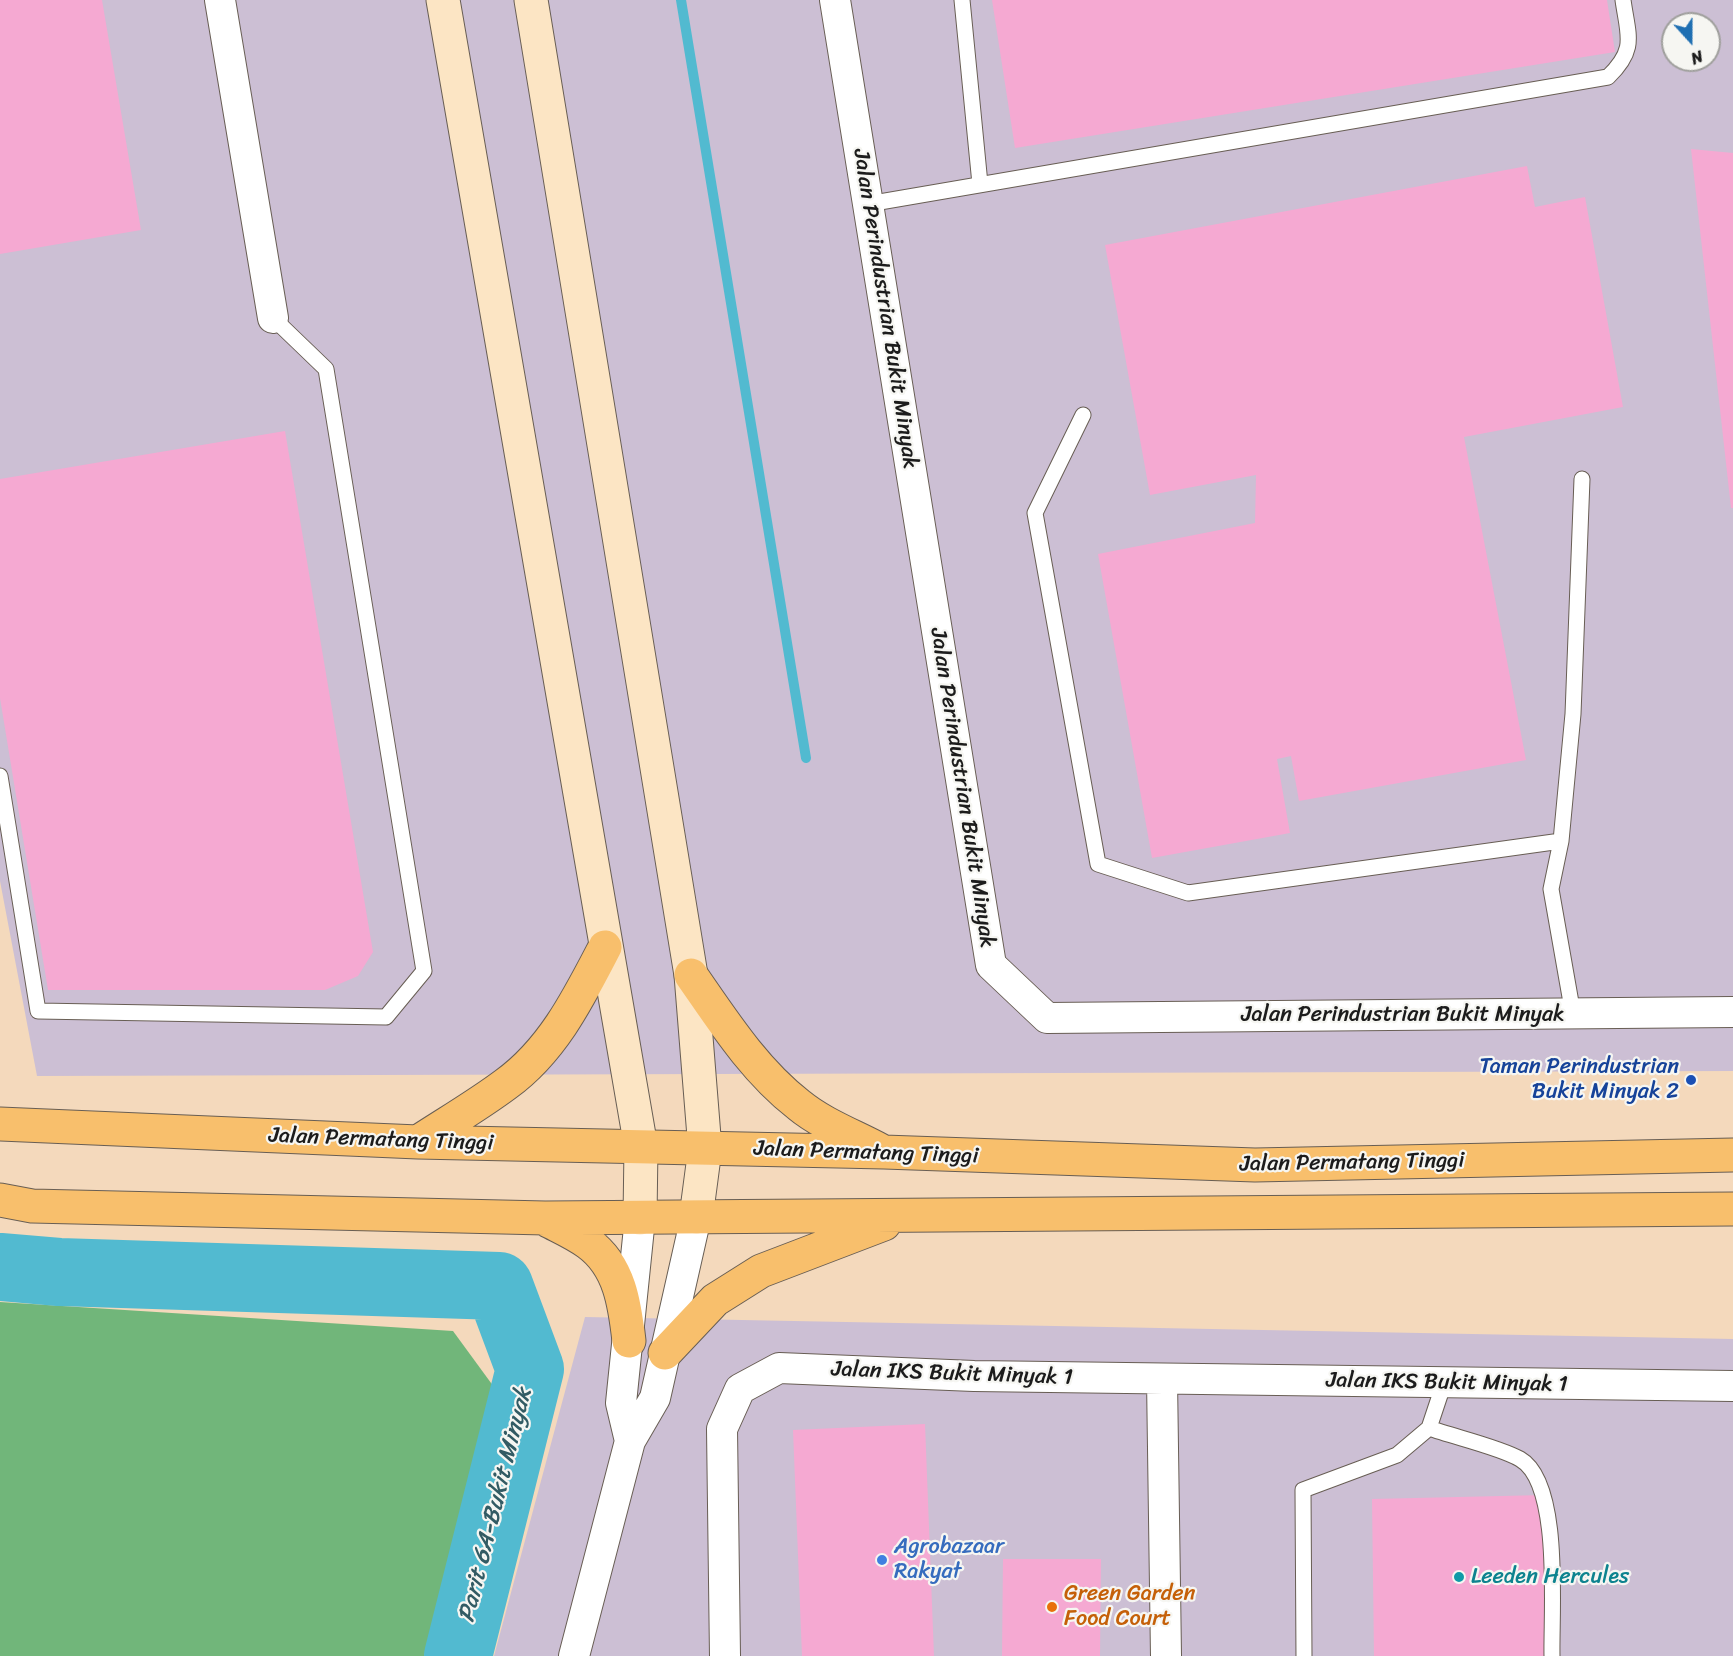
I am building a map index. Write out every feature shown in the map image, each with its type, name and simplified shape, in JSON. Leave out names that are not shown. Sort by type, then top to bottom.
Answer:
[{"type":"highway","points":[[418,1142],[508,1083],[546,1045],[571,1011],[605,947]]},
{"type":"highway","points":[[691,975],[734,1038],[765,1073],[800,1106],[884,1152]]},
{"type":"highway","name":"Jalan Permatang Tinggi","points":[[0,1124],[418,1142],[884,1152],[1255,1165],[1733,1155]]},
{"type":"highway","points":[[0,1200],[32,1206],[544,1218],[1733,1209]]},
{"type":"highway","points":[[665,1353],[715,1300],[761,1270],[902,1216]]},
{"type":"highway","points":[[544,1218],[589,1243],[606,1260],[624,1299],[629,1341]]},
{"type":"main road","points":[[443,0],[641,1147],[640,1218]]},
{"type":"main road","points":[[531,0],[691,975],[705,1149],[696,1217]]},
{"type":"street","points":[[220,0],[273,318]]},
{"type":"street","name":"Jalan Perindustrian Bukit Minyak","points":[[836,0],[991,965],[1047,1018],[1733,1012]]},
{"type":"street","points":[[574,1656],[630,1441],[655,1398],[696,1217]]},
{"type":"street","points":[[630,1441],[621,1403],[640,1218]]},
{"type":"street","name":"Jalan IKS Bukit Minyak 1","points":[[725,1656],[722,1429],[740,1389],[779,1368],[974,1376],[1733,1386]]},
{"type":"street","points":[[1162,1379],[1166,1656]]},
{"type":"lane","points":[[962,0],[980,184]]},
{"type":"lane","points":[[868,204],[1608,77],[1624,62],[1629,44],[1623,0]]},
{"type":"lane","points":[[0,776],[38,1011],[386,1017],[424,971],[326,369],[273,318]]},
{"type":"lane","points":[[1083,415],[1035,513],[1098,864],[1188,893],[1561,841]]},
{"type":"lane","points":[[1574,1014],[1551,889],[1561,841],[1573,714],[1582,479]]},
{"type":"lane","points":[[1304,1656],[1304,1491],[1397,1455],[1429,1428],[1444,1383]]},
{"type":"lane","points":[[1429,1428],[1522,1460],[1544,1489],[1551,1532],[1552,1656]]},
{"type":"shaded area","points":[[0,0],[1733,0],[1733,1071],[37,1076],[0,881]]},
{"type":"shaded area","points":[[585,1317],[1733,1339],[1733,1656],[494,1656]]},
{"type":"green space","points":[[0,1302],[453,1331],[502,1398],[424,1656],[0,1656]]},
{"type":"building","points":[[0,0],[102,0],[141,230],[0,254]]},
{"type":"building","points":[[992,0],[1607,0],[1615,52],[1015,148]]},
{"type":"building","points":[[1691,149],[1733,153],[1733,508],[1731,508]]},
{"type":"building","points":[[1527,166],[1535,207],[1585,197],[1623,407],[1464,437],[1526,760],[1299,801],[1291,756],[1277,759],[1290,833],[1152,858],[1098,554],[1255,523],[1256,475],[1150,495],[1105,245]]},
{"type":"building","points":[[285,431],[373,952],[358,976],[325,990],[48,990],[0,698],[0,479]]},
{"type":"building","points":[[925,1424],[934,1656],[802,1656],[793,1430]]},
{"type":"building","name":"Leeden Hercules","points":[[1544,1495],[1547,1656],[1374,1656],[1372,1499]]},
{"type":"building","name":"Green Garden Food Court","points":[[1003,1559],[1101,1559],[1100,1656],[1002,1656]]},
{"type":"waterway","points":[[681,0],[806,758]]},
{"type":"waterway","name":"Parit 6A-Bukit Minyak","points":[[0,1267],[59,1272],[499,1286],[530,1369],[458,1656]]},
{"type":"place","name":"Taman Perindustrian Bukit Minyak 2","points":[[1691,1080]]},
{"type":"place","name":"Agrobazaar Rakyat","points":[[882,1560]]},
{"type":"place","name":"Leeden Hercules","points":[[1459,1577]]},
{"type":"place","name":"Green Garden Food Court","points":[[1052,1607]]}]
